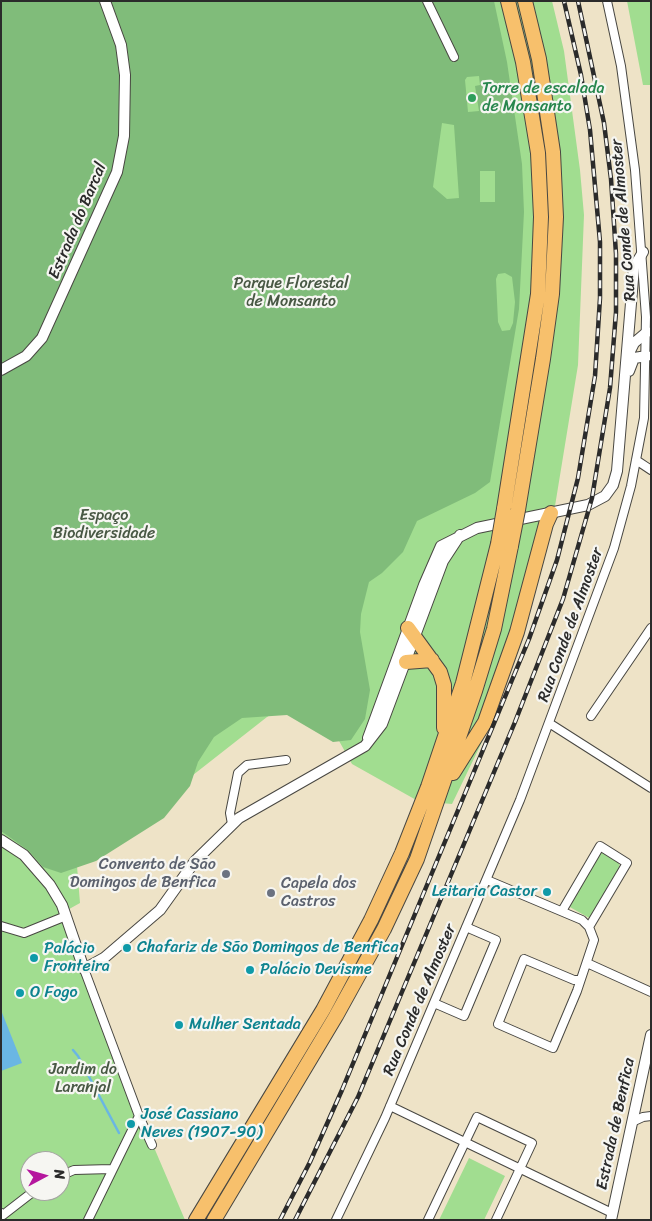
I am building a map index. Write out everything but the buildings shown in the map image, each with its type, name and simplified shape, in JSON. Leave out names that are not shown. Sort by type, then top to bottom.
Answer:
[{"type":"highway","points":[[214,1220],[336,1016],[384,928],[416,859],[441,793],[491,638],[504,545],[504,509],[538,294],[541,217],[538,153],[523,62],[508,1]]},
{"type":"highway","points":[[196,1220],[323,1010],[371,920],[402,853],[444,742],[504,545],[518,510],[544,359],[552,294],[556,217],[552,152],[539,59],[525,1]]},
{"type":"highway","points":[[441,793],[485,722],[517,632],[546,524],[551,514]]},
{"type":"highway","points":[[412,633],[440,672],[444,685],[444,742]]},
{"type":"highway","points":[[406,662],[432,660]]},
{"type":"street","name":"Estrada do Barcal","points":[[1,370],[26,356],[42,338],[117,172],[124,136],[125,76],[121,45],[105,1]]},
{"type":"street","points":[[427,1],[454,57]]},
{"type":"street","name":"Rua Conde de Almoster","points":[[336,1220],[390,1106],[487,880],[549,723],[614,548],[624,515],[644,418],[649,332],[631,135],[607,1]]},
{"type":"street","points":[[365,746],[412,633],[441,546],[477,528],[588,505],[605,496],[613,485],[617,471],[634,267],[643,252]]},
{"type":"street","points":[[626,360],[634,343],[649,332]]},
{"type":"street","points":[[624,384],[634,358],[647,356]]},
{"type":"street","points":[[636,460],[651,470]]},
{"type":"street","points":[[591,716],[651,628]]},
{"type":"street","points":[[84,969],[104,958],[160,910],[195,861],[232,824],[365,746],[382,724],[406,662],[412,633]]},
{"type":"street","points":[[549,723],[650,785]]},
{"type":"street","points":[[232,824],[230,813],[238,773],[247,765],[286,760]]},
{"type":"street","points":[[1,840],[37,868],[62,905],[138,1116],[152,1144]]},
{"type":"street","points":[[562,911],[600,846],[627,863],[589,927]]},
{"type":"street","points":[[487,880],[582,920],[589,927],[594,944],[587,963],[553,1048],[498,1024],[524,959],[574,980],[580,980]]},
{"type":"street","points":[[1,926],[24,933],[66,916]]},
{"type":"street","points":[[434,1003],[464,1016],[493,949],[496,940],[466,927]]},
{"type":"street","points":[[587,963],[651,992]]},
{"type":"street","name":"Estrada de Benfica","points":[[611,1217],[651,1036]]},
{"type":"street","points":[[390,1106],[611,1217]]},
{"type":"street","points":[[88,1220],[138,1116]]},
{"type":"street","points":[[632,1122],[644,1116],[651,1116]]},
{"type":"street","points":[[428,1220],[477,1117],[532,1144],[496,1220]]},
{"type":"street","points":[[70,1172],[111,1169]]},
{"type":"street","points":[[1,1213],[3,1215],[21,1201]]},
{"type":"green space","name":"Parque Florestal de Monsanto","points":[[1,1],[552,1],[564,51],[584,215],[578,365],[555,506],[545,546],[504,686],[481,744],[452,804],[418,801],[352,764],[311,691],[267,717],[77,866],[80,903],[62,913],[144,1124],[185,1220],[1,1220]]},
{"type":"green space","name":"Parque Florestal de Monsanto","points":[[1,1],[494,1],[507,62],[522,164],[524,212],[519,309],[490,482],[475,493],[417,521],[403,552],[382,573],[369,582],[361,614],[360,632],[370,690],[365,719],[351,740],[333,742],[287,715],[242,718],[214,737],[198,762],[190,786],[164,818],[96,861],[61,873],[43,867],[29,851],[1,831]],"holes":[[[479,76],[480,85],[475,86],[479,111],[468,112],[465,80],[467,77]],[[442,123],[454,125],[459,198],[447,199],[433,187]],[[480,171],[495,171],[495,202],[480,202]],[[505,273],[512,277],[515,302],[513,323],[510,330],[502,331],[498,322],[496,279],[498,274]]]},
{"type":"green space","points":[[627,1],[651,1],[651,85],[643,85]]},
{"type":"green space","points":[[605,852],[619,862],[620,870],[591,919],[568,906],[597,854]]},
{"type":"green space","points":[[469,1158],[505,1176],[484,1220],[439,1220]]},
{"type":"water","points":[[1,1010],[22,1063],[1,1071]]},
{"type":"waterway","points":[[73,1050],[119,1133]]},
{"type":"railway","points":[[280,1220],[310,1162],[342,1090],[529,639],[557,560],[578,478],[595,376],[600,298],[600,242],[590,130],[581,75],[564,1]]},
{"type":"railway","points":[[295,1220],[358,1097],[515,722],[563,599],[592,498],[610,388],[616,312],[616,254],[611,179],[604,123],[578,1]]},
{"type":"place","name":"Torre de escalada de Monsanto","points":[[472,98]]},
{"type":"place","name":"Convento de São Domingos de Benfica","points":[[226,874]]},
{"type":"place","name":"Leitaria Castor","points":[[547,892]]},
{"type":"place","name":"Capela dos Castros","points":[[271,893]]},
{"type":"place","name":"Chafariz de São Domingos de Benfica","points":[[127,948]]},
{"type":"place","name":"Palácio Fronteira","points":[[34,958]]},
{"type":"place","name":"Palácio Devisme","points":[[250,970]]},
{"type":"place","name":"O Fogo","points":[[20,993]]},
{"type":"place","name":"Mulher Sentada","points":[[179,1025]]},
{"type":"place","name":"José Cassiano Neves (1907-90)","points":[[131,1124]]},
{"type":"park label","name":"Espaço Biodiversidade","points":[[104,525]]},
{"type":"park label","name":"Jardim do Laranjal","points":[[83,1079]]}]
